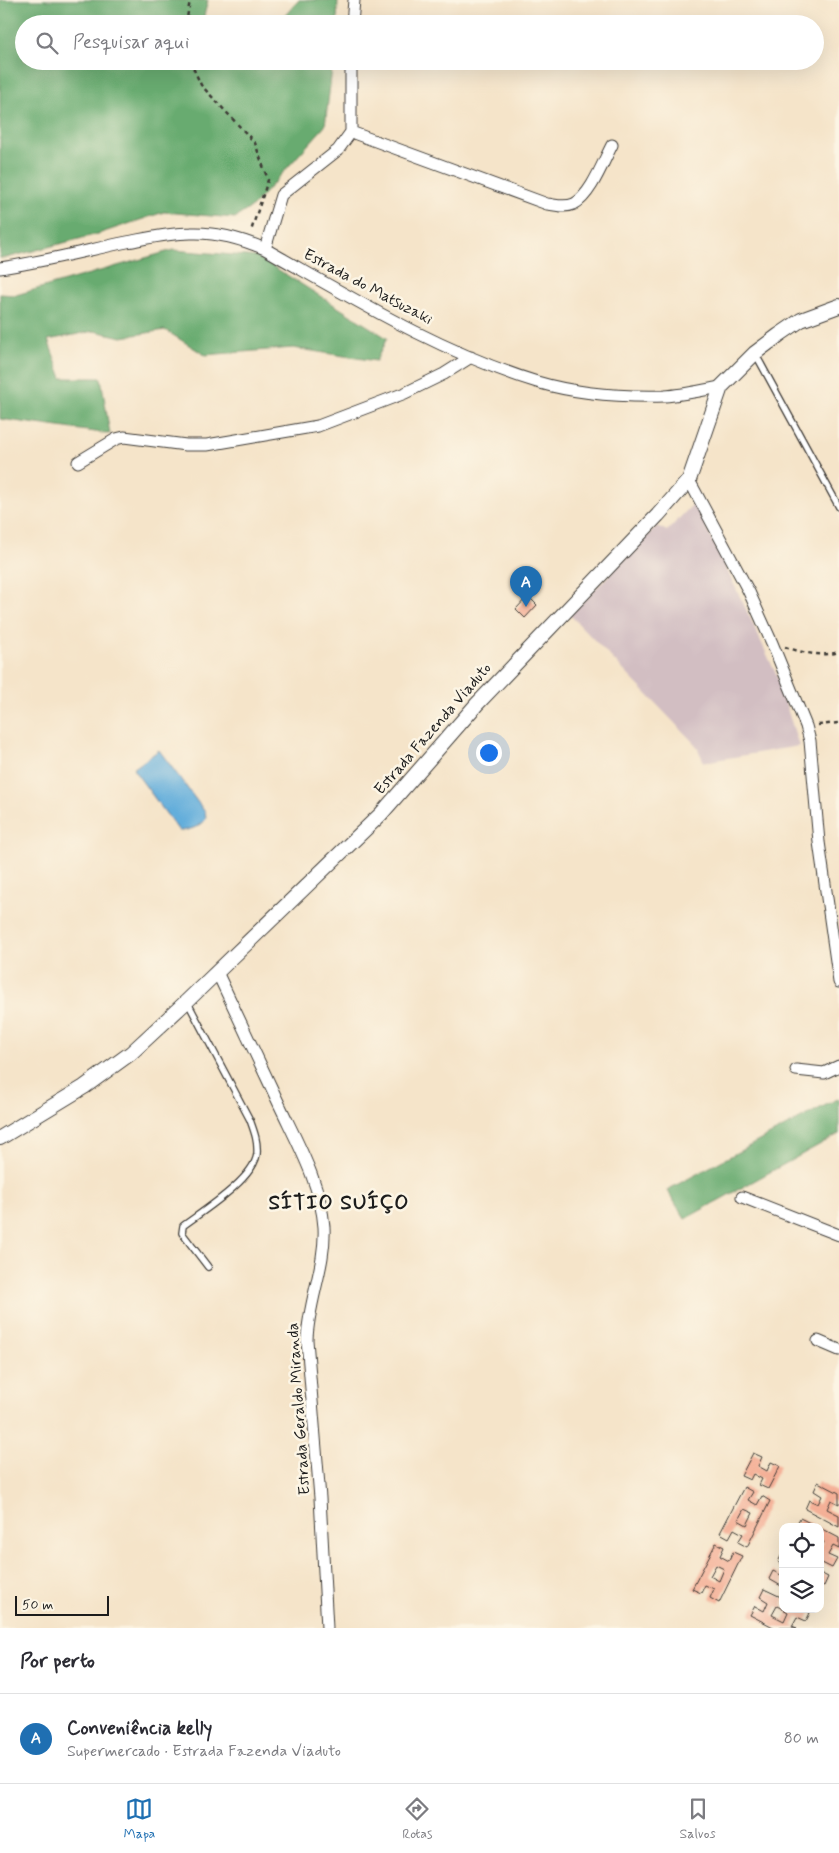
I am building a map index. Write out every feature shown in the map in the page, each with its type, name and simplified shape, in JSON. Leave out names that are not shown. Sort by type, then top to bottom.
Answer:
[{"type":"street","points":[[353,15],[354,0]]},
{"type":"street","points":[[265,249],[281,195],[338,150],[351,132],[351,70]]},
{"type":"street","points":[[351,132],[546,204],[562,206],[573,204],[583,197],[612,145]]},
{"type":"street","name":"Estrada do Matsuzaki","points":[[0,268],[31,264],[168,234],[219,235],[247,241],[265,249],[415,332],[471,358],[538,382],[576,390],[620,395],[666,396],[721,387]]},
{"type":"street","name":"Estrada Fazenda Viaduto","points":[[0,1138],[84,1087],[123,1059],[187,1001],[381,814],[484,696],[658,515],[689,480],[721,387],[755,353],[801,320],[839,306]]},
{"type":"street","points":[[78,462],[116,439],[124,437],[186,444],[207,444],[318,426],[405,393],[471,358]]},
{"type":"street","points":[[689,480],[749,592],[806,726],[810,741],[819,842],[839,982]]},
{"type":"street","name":"Estrada Geraldo Miranda","points":[[217,972],[309,1170],[320,1205],[324,1228],[322,1255],[308,1322],[307,1340],[320,1498],[327,1628]]},
{"type":"street","points":[[796,1070],[824,1073],[839,1066]]},
{"type":"street","points":[[742,1197],[839,1235]]},
{"type":"street","points":[[818,1341],[839,1350]]},
{"type":"lane","points":[[755,353],[839,507]]},
{"type":"lane","points":[[187,1001],[250,1120],[257,1139],[257,1156],[251,1169],[241,1182],[183,1226],[182,1233],[186,1240],[208,1267]]},
{"type":"path","points":[[188,15],[190,0]]},
{"type":"path","points":[[194,70],[201,85],[255,143],[268,180],[247,241]]},
{"type":"path","points":[[772,643],[807,654],[826,655],[839,652]]},
{"type":"path","points":[[806,726],[839,723]]},
{"type":"shaded area","points":[[694,503],[776,674],[799,746],[704,762],[696,745],[570,615],[657,526],[667,531]]},
{"type":"green space","points":[[0,0],[208,0],[204,15],[15,15],[15,70],[332,70],[325,126],[253,206],[235,218],[164,212],[98,234],[0,258]]},
{"type":"green space","points":[[299,0],[338,0],[337,15],[285,15]]},
{"type":"green space","points":[[173,250],[258,257],[387,338],[376,361],[293,348],[205,355],[165,330],[122,337],[94,331],[48,340],[62,378],[101,378],[110,434],[0,419],[0,294],[16,295]]},
{"type":"green space","points":[[839,1098],[839,1134],[685,1219],[667,1190]]},
{"type":"water","points":[[159,750],[205,812],[205,820],[197,827],[179,831],[133,769]]},
{"type":"building","points":[[528,596],[537,605],[525,618],[516,609]]},
{"type":"building","points":[[753,1453],[762,1457],[758,1466],[767,1471],[771,1462],[780,1466],[768,1489],[759,1485],[762,1479],[753,1474],[750,1480],[741,1476]]},
{"type":"building","points":[[818,1482],[839,1493],[839,1504],[831,1500],[827,1509],[839,1515],[839,1527],[805,1509],[809,1500],[818,1504],[822,1496],[814,1491]]},
{"type":"building","points":[[744,1487],[753,1492],[748,1500],[757,1505],[762,1496],[770,1501],[747,1547],[738,1542],[743,1534],[734,1529],[729,1538],[720,1533]],"holes":[[[744,1509],[753,1513],[747,1525],[738,1520]]]},
{"type":"building","points":[[800,1518],[810,1523],[797,1523]]},
{"type":"building","points":[[824,1530],[839,1538],[839,1549],[833,1546],[828,1555],[837,1559],[832,1568],[824,1564]]},
{"type":"building","points":[[716,1543],[724,1547],[720,1556],[729,1561],[733,1552],[742,1556],[719,1603],[710,1598],[714,1589],[705,1585],[701,1593],[692,1589]],"holes":[[[716,1565],[724,1569],[719,1581],[710,1576]]]},
{"type":"building","points":[[773,1571],[779,1574],[779,1585],[769,1579]]},
{"type":"building","points":[[824,1575],[828,1577],[824,1586]]},
{"type":"building","points":[[764,1589],[779,1596],[779,1607],[777,1606],[772,1615],[784,1621],[788,1613],[810,1613],[806,1621],[797,1617],[792,1626],[797,1628],[775,1628],[750,1615],[755,1606],[764,1611],[768,1602],[760,1597]]},
{"type":"place","name":"Conveniência kelly","points":[[526,607]]},
{"type":"district","name":"SÍTIO SUÍÇO","points":[[339,1203]]}]
